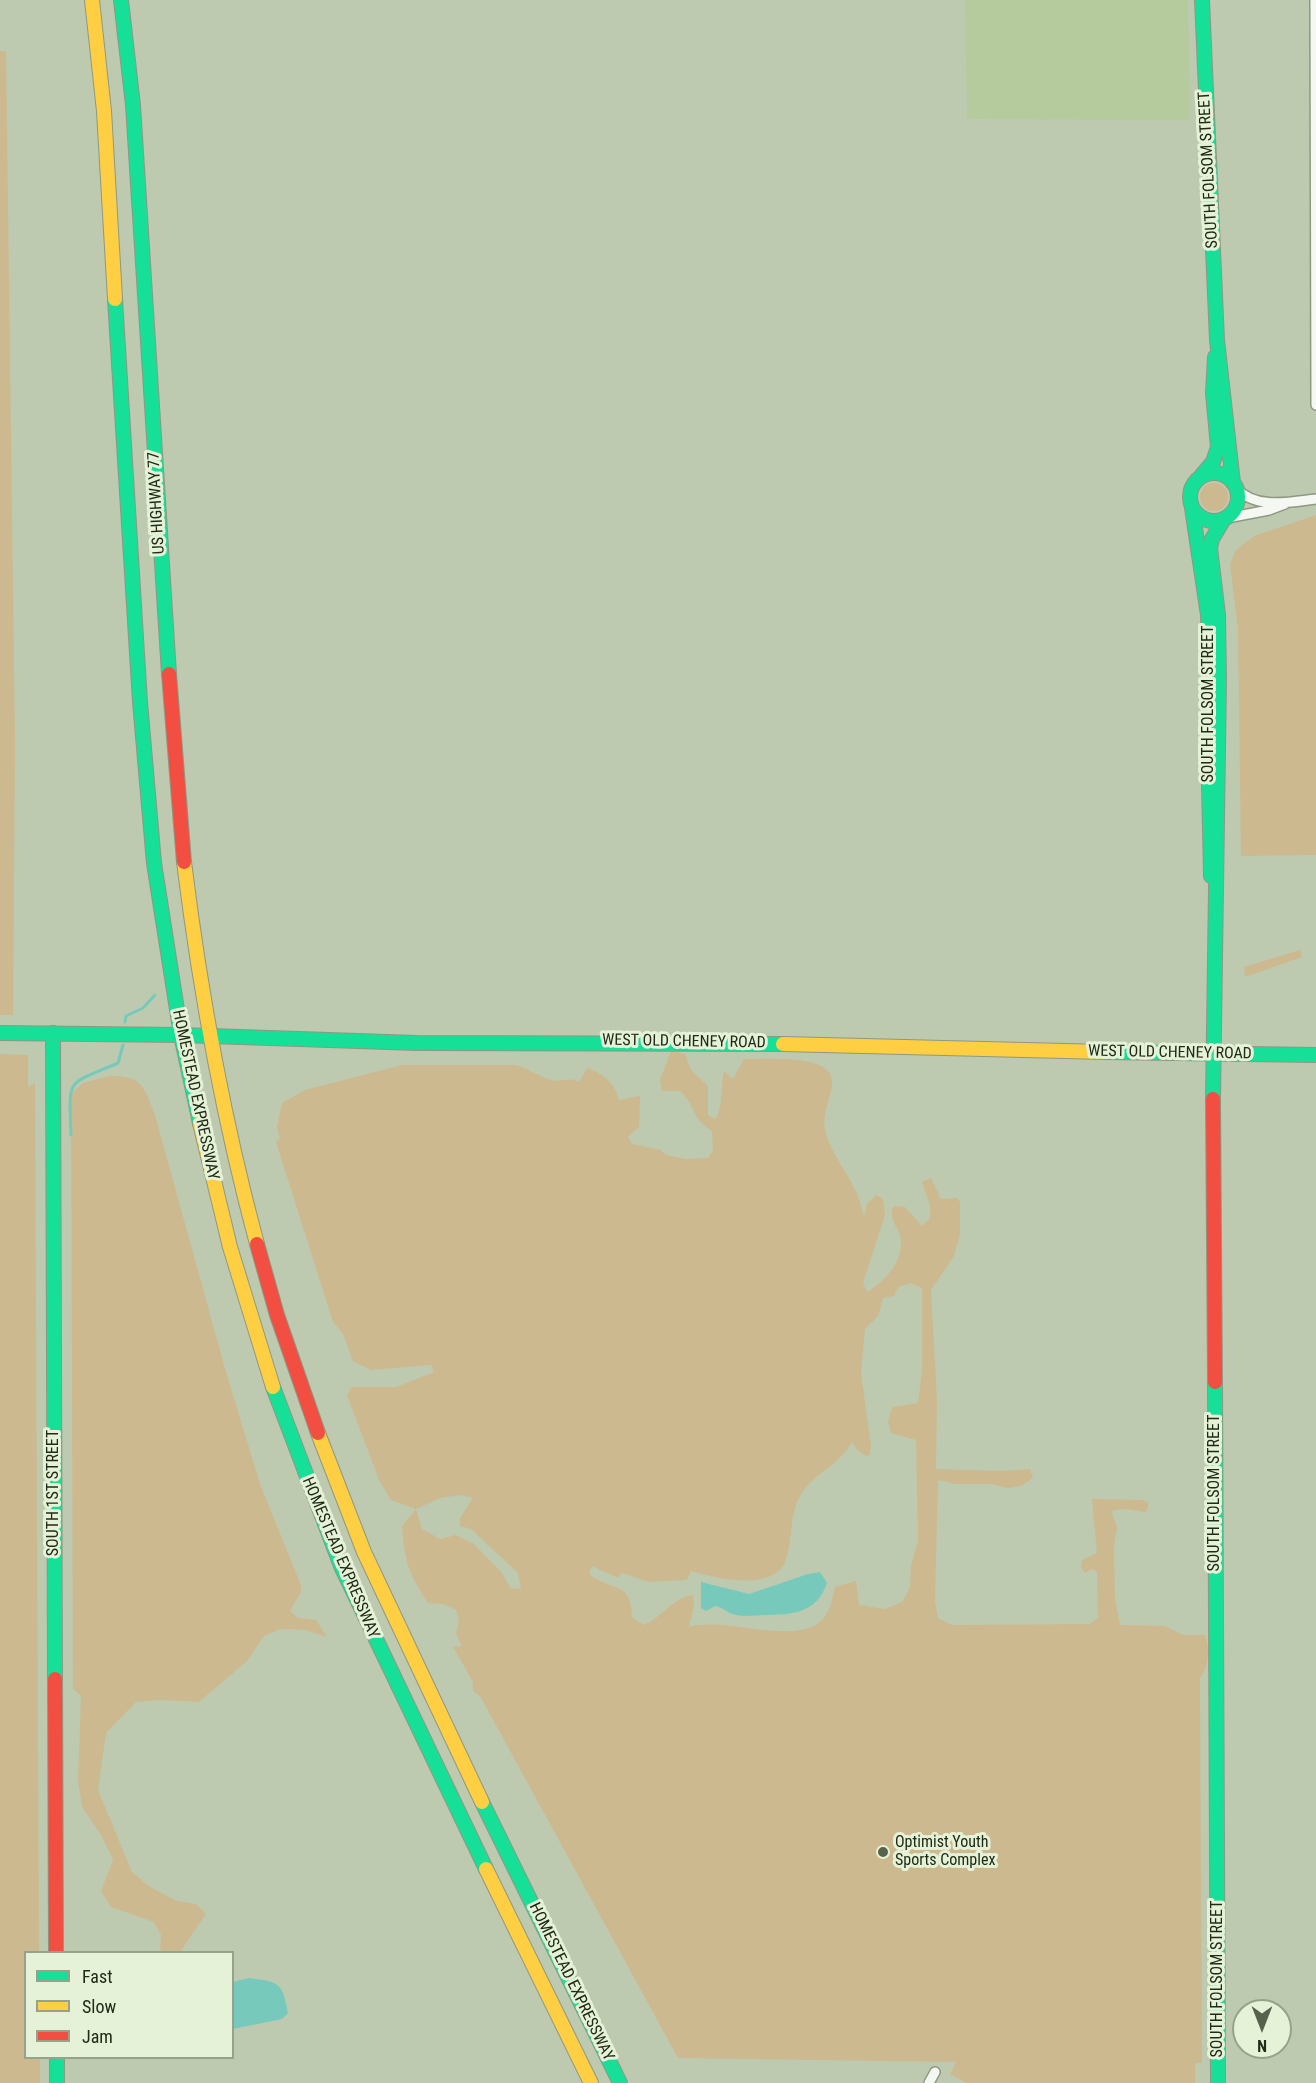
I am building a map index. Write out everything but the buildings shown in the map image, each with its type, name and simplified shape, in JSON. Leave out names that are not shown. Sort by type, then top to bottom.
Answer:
[{"type":"main road","name":"US HIGHWAY 77","points":[[92,0],[104,111],[146,780],[154,863],[176,1001]]},
{"type":"main road","name":"US HIGHWAY 77","points":[[121,0],[133,105],[173,759],[186,898],[204,1006]]},
{"type":"main road","name":"SOUTH FOLSOM STREET","points":[[1202,0],[1217,340],[1235,485]]},
{"type":"main road","name":"SOUTH FOLSOM STREET","points":[[1200,478],[1213,462],[1218,447],[1213,393],[1217,340]]},
{"type":"main road","points":[[1214,473],[1221,474],[1235,485],[1238,501],[1225,519],[1209,521],[1202,519],[1192,508],[1190,491],[1200,478],[1214,473]]},
{"type":"main road","name":"SOUTH FOLSOM STREET","points":[[1192,508],[1208,615],[1209,859],[1214,902]]},
{"type":"main road","name":"SOUTH FOLSOM STREET","points":[[1218,2083],[1213,1054],[1214,902],[1218,858],[1218,625],[1210,548],[1212,539],[1225,519]]},
{"type":"main road","name":"HOMESTEAD EXPRESSWAY","points":[[176,1001],[208,1163],[230,1246],[277,1401],[308,1485],[394,1682],[591,2083]]},
{"type":"main road","name":"HOMESTEAD EXPRESSWAY","points":[[204,1006],[236,1167],[252,1229],[301,1389],[337,1486],[401,1635],[620,2083]]},
{"type":"main road","name":"WEST OLD CHENEY ROAD","points":[[0,1033],[181,1035],[417,1042],[757,1043],[926,1049],[1316,1055]]},
{"type":"main road","name":"SOUTH 1ST STREET","points":[[53,1034],[56,1951]]},
{"type":"main road","points":[[57,2059],[57,2083]]},
{"type":"street","points":[[1315,0],[1316,405]]},
{"type":"street","points":[[1235,485],[1256,500],[1288,503]]},
{"type":"street","points":[[1225,519],[1269,510],[1288,503],[1316,499]]},
{"type":"street","points":[[929,2083],[935,2072]]},
{"type":"shaded area","points":[[965,0],[1188,0],[1190,120],[967,119]]},
{"type":"shaded area","points":[[0,51],[6,51],[15,744],[13,1015],[0,1015]]},
{"type":"shaded area","points":[[1214,483],[1224,487],[1228,497],[1224,507],[1214,511],[1204,507],[1200,497],[1204,487]]},
{"type":"shaded area","points":[[1316,515],[1316,855],[1241,856],[1238,630],[1230,564],[1236,550],[1254,536]]},
{"type":"shaded area","points":[[1300,950],[1302,957],[1245,977],[1244,967]]},
{"type":"shaded area","points":[[671,1051],[685,1054],[691,1070],[708,1086],[708,1115],[715,1119],[720,1109],[724,1071],[733,1079],[744,1059],[808,1062],[820,1065],[828,1071],[832,1086],[825,1126],[830,1145],[857,1194],[864,1217],[867,1204],[876,1195],[883,1199],[885,1215],[863,1283],[867,1292],[887,1276],[900,1252],[900,1235],[893,1220],[892,1208],[905,1207],[922,1226],[930,1218],[930,1205],[922,1182],[931,1178],[941,1199],[957,1198],[960,1202],[960,1234],[954,1256],[931,1290],[937,1401],[936,1469],[1002,1471],[1030,1469],[1033,1478],[1021,1486],[1007,1488],[991,1484],[956,1484],[938,1480],[935,1602],[938,1618],[952,1625],[1090,1624],[1098,1618],[1097,1572],[1093,1569],[1085,1573],[1081,1567],[1082,1560],[1097,1553],[1092,1499],[1143,1500],[1149,1503],[1146,1512],[1124,1509],[1111,1511],[1117,1527],[1114,1546],[1115,1600],[1120,1625],[1165,1626],[1183,1635],[1205,1635],[1208,1646],[1207,1663],[1200,1678],[1202,2063],[1195,2063],[1195,2083],[966,2083],[950,2074],[956,2062],[678,2058],[480,1696],[473,1691],[473,1682],[453,1647],[462,1646],[456,1634],[459,1621],[456,1610],[443,1604],[428,1603],[409,1567],[402,1526],[416,1509],[391,1500],[379,1480],[347,1395],[352,1387],[396,1387],[434,1372],[431,1365],[371,1370],[353,1361],[343,1334],[333,1322],[276,1142],[280,1138],[277,1127],[282,1103],[305,1090],[402,1065],[515,1065],[551,1080],[579,1082],[587,1068],[607,1080],[615,1089],[619,1100],[640,1096],[639,1127],[628,1137],[632,1144],[661,1150],[666,1155],[686,1159],[708,1158],[713,1150],[712,1131],[700,1121],[680,1091],[662,1091],[660,1080]],"holes":[[[911,1283],[922,1288],[922,1371],[918,1403],[892,1407],[888,1422],[891,1433],[916,1440],[918,1540],[911,1566],[910,1588],[902,1602],[885,1609],[859,1605],[856,1581],[835,1587],[829,1610],[821,1621],[809,1628],[794,1631],[721,1625],[689,1627],[694,1606],[693,1595],[679,1600],[644,1625],[632,1617],[631,1605],[625,1592],[589,1574],[592,1566],[618,1578],[622,1573],[649,1582],[687,1580],[691,1571],[713,1577],[742,1580],[756,1580],[778,1571],[788,1553],[795,1508],[803,1491],[841,1456],[852,1442],[858,1451],[869,1457],[871,1446],[861,1373],[865,1329],[878,1316],[883,1298],[894,1296],[898,1287]],[[460,1495],[473,1498],[460,1518],[460,1526],[471,1529],[518,1573],[521,1589],[510,1588],[502,1573],[474,1544],[456,1535],[440,1539],[422,1529],[416,1509],[440,1498]]]},
{"type":"shaded area","points":[[0,1054],[28,1055],[28,1087],[35,1083],[39,1951],[24,1951],[24,2059],[40,2059],[40,2083],[0,2083]]},
{"type":"shaded area","points":[[109,1076],[121,1076],[136,1081],[148,1097],[260,1484],[301,1585],[301,1592],[290,1611],[298,1618],[316,1620],[327,1637],[305,1630],[281,1629],[264,1636],[247,1661],[199,1702],[159,1700],[136,1702],[106,1733],[98,1790],[132,1872],[150,1887],[177,1901],[196,1904],[206,1914],[181,1951],[160,1951],[161,1935],[154,1922],[111,1907],[101,1891],[113,1860],[101,1835],[82,1807],[78,1781],[81,1696],[73,1689],[71,1094],[83,1083]]},
{"type":"water","points":[[820,1572],[827,1583],[823,1593],[810,1606],[794,1613],[743,1616],[715,1606],[706,1611],[701,1608],[701,1582],[749,1594]]},
{"type":"water","points":[[249,1978],[278,1985],[284,1995],[288,2013],[282,2019],[234,2029],[234,1982]]},
{"type":"waterway","points":[[125,1022],[126,1016],[143,1008],[155,995]]},
{"type":"waterway","points":[[71,1135],[70,1102],[74,1086],[79,1080],[118,1063],[123,1045]]},
{"type":"traffic: fast","points":[[121,0],[133,105],[169,674]]},
{"type":"traffic: fast","points":[[1202,0],[1217,340],[1233,483]]},
{"type":"traffic: fast","points":[[115,299],[140,702],[154,863],[181,1035],[200,1123]]},
{"type":"traffic: fast","points":[[1201,476],[1213,462],[1218,447],[1213,393],[1215,357]]},
{"type":"traffic: fast","points":[[1209,473],[1219,473],[1231,480],[1238,492],[1238,497],[1238,502],[1231,514],[1219,521],[1209,521],[1194,510],[1190,502],[1190,492],[1201,477],[1209,473]]},
{"type":"traffic: fast","points":[[1192,508],[1208,615],[1209,651]]},
{"type":"traffic: fast","points":[[1213,1099],[1219,679],[1218,615],[1210,548],[1212,539],[1224,519]]},
{"type":"traffic: fast","points":[[1209,784],[1211,876]]},
{"type":"traffic: fast","points":[[0,1033],[181,1035],[417,1043],[783,1044]]},
{"type":"traffic: fast","points":[[53,1033],[55,1679]]},
{"type":"traffic: fast","points":[[1105,1052],[1316,1055]]},
{"type":"traffic: fast","points":[[1215,1382],[1218,2083]]},
{"type":"traffic: fast","points":[[273,1387],[341,1566],[486,1869]]},
{"type":"traffic: fast","points":[[482,1802],[620,2083]]},
{"type":"traffic: fast","points":[[57,2059],[57,2083]]},
{"type":"traffic: slow","points":[[92,0],[104,111],[115,299]]},
{"type":"traffic: slow","points":[[184,862],[197,958],[214,1054],[257,1244]]},
{"type":"traffic: slow","points":[[783,1044],[1105,1052]]},
{"type":"traffic: slow","points":[[200,1123],[230,1247],[273,1387]]},
{"type":"traffic: slow","points":[[318,1433],[364,1552],[482,1802]]},
{"type":"traffic: slow","points":[[486,1869],[591,2083]]},
{"type":"traffic: jam","points":[[169,674],[184,862]]},
{"type":"traffic: jam","points":[[1213,1099],[1215,1382]]},
{"type":"traffic: jam","points":[[257,1244],[277,1315],[318,1433]]},
{"type":"traffic: jam","points":[[55,1679],[56,1951]]},
{"type":"place","name":"Optimist Youth Sports Complex","points":[[883,1852]]}]
